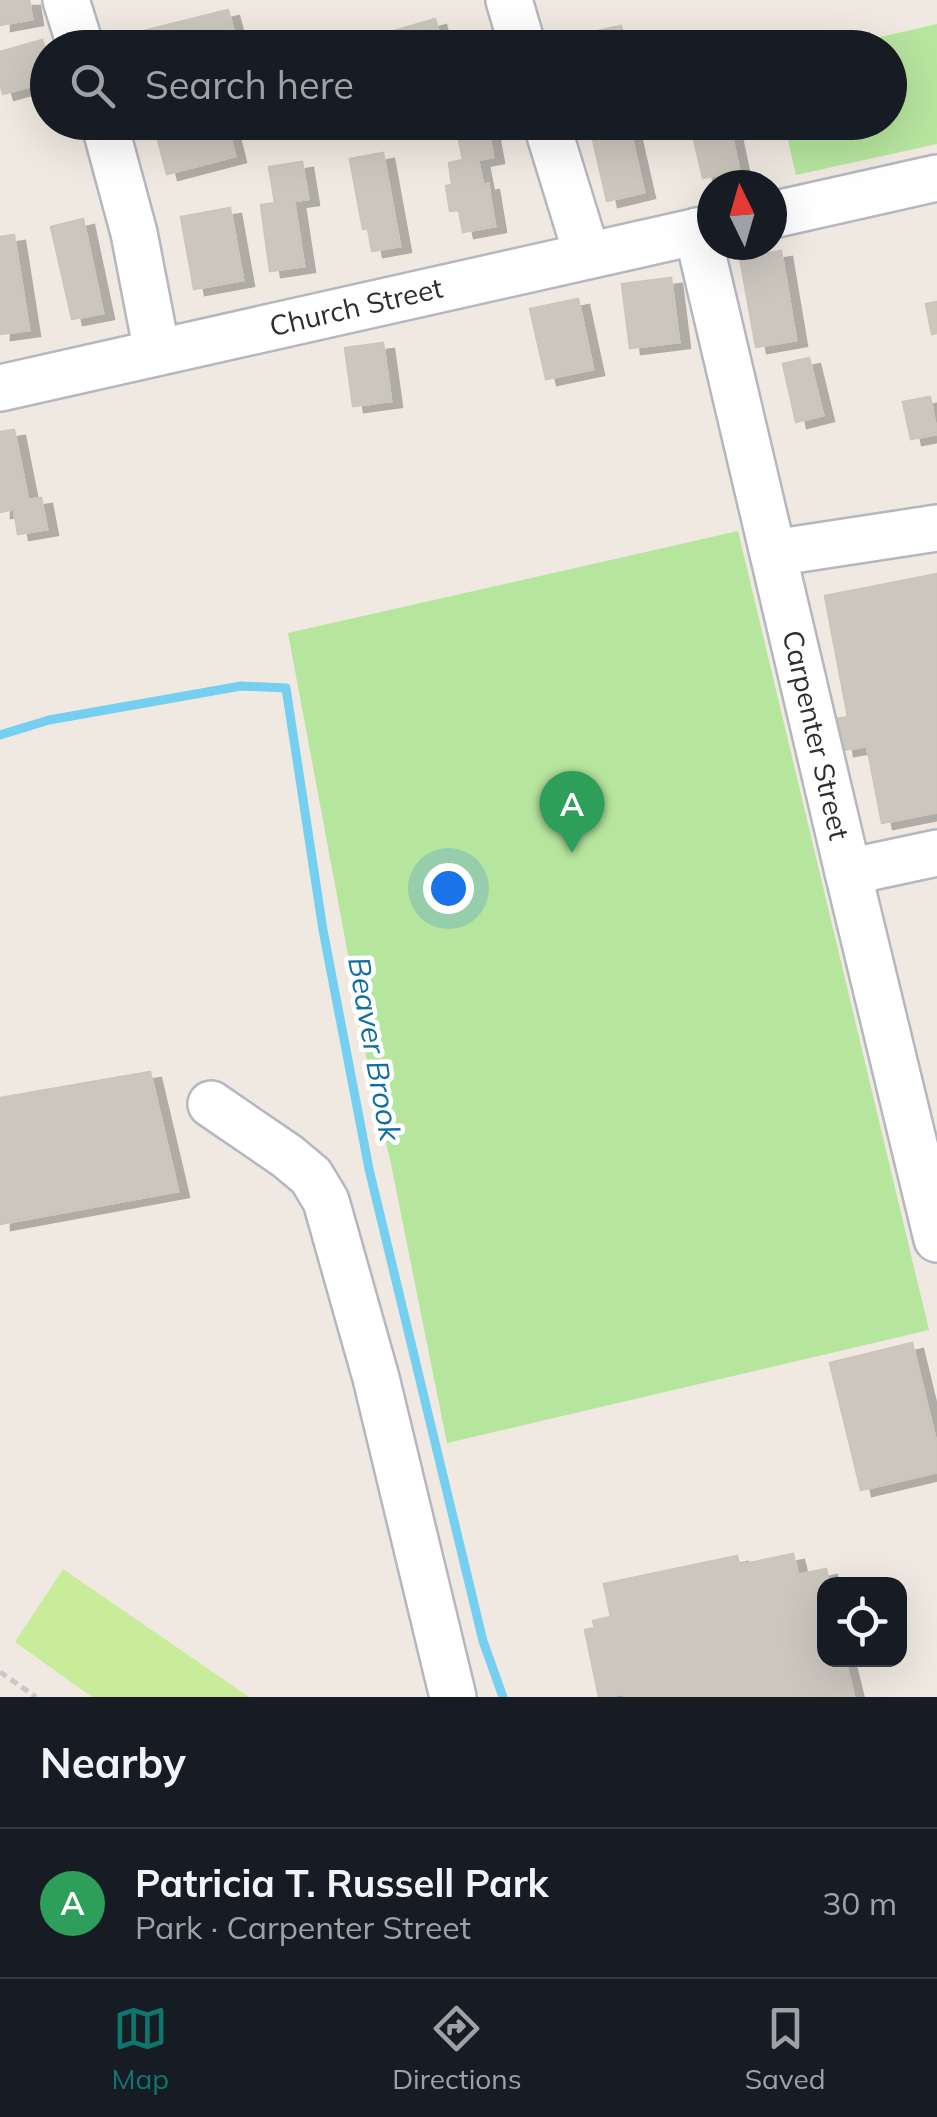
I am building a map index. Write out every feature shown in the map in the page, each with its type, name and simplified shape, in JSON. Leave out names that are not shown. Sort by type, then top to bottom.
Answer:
[{"type":"street","points":[[66,0],[75,30]]},
{"type":"street","points":[[508,0],[517,30]]},
{"type":"street","points":[[109,140],[134,232],[157,352]]},
{"type":"street","points":[[552,140],[587,255]]},
{"type":"street","points":[[787,212],[937,178]]},
{"type":"street","name":"Church Street","points":[[0,388],[697,231]]},
{"type":"street","name":"Carpenter Street","points":[[710,260],[773,553],[937,1239]]},
{"type":"street","points":[[773,553],[937,528]]},
{"type":"street","points":[[848,872],[937,853]]},
{"type":"street","points":[[211,1104],[311,1176],[326,1200],[376,1378],[452,1697]]},
{"type":"path","points":[[0,1672],[36,1697]]},
{"type":"green space","points":[[937,24],[937,144],[796,175],[788,140],[907,140],[907,31]]},
{"type":"green space","points":[[738,531],[929,1330],[447,1443],[391,1164],[353,999],[355,992],[288,633]]},
{"type":"green space","points":[[63,1569],[249,1697],[92,1697],[15,1642]]},
{"type":"building","points":[[0,0],[29,0],[32,19],[0,25]]},
{"type":"building","points":[[228,10],[233,30],[148,30]]},
{"type":"building","points":[[435,19],[438,30],[397,30]]},
{"type":"building","points":[[30,43],[30,86],[3,94],[0,52]]},
{"type":"building","points":[[158,140],[231,140],[235,156],[167,174]]},
{"type":"building","points":[[459,140],[490,140],[493,157],[478,160],[483,185],[488,184],[495,226],[463,232],[459,210],[450,211],[446,186],[452,185],[449,163],[463,160]]},
{"type":"building","points":[[593,140],[632,140],[644,192],[607,201]]},
{"type":"building","points":[[694,140],[733,140],[739,170],[701,170]]},
{"type":"building","points":[[383,153],[400,246],[372,251],[368,228],[363,229],[350,159]]},
{"type":"building","points":[[302,162],[308,199],[294,201],[304,266],[270,271],[261,205],[275,203],[269,167]]},
{"type":"building","points":[[230,208],[243,280],[194,289],[181,217]]},
{"type":"building","points":[[83,219],[103,313],[72,319],[51,227]]},
{"type":"building","points":[[14,235],[29,330],[0,334],[0,237]]},
{"type":"building","points":[[740,260],[783,260],[796,340],[756,347]]},
{"type":"building","points":[[671,278],[679,342],[630,348],[622,284]]},
{"type":"building","points":[[578,299],[593,369],[546,379],[530,309]]},
{"type":"building","points":[[937,302],[937,333],[932,334],[926,304]]},
{"type":"building","points":[[383,343],[391,401],[353,406],[345,348]]},
{"type":"building","points":[[809,358],[823,415],[796,422],[783,364]]},
{"type":"building","points":[[930,397],[937,434],[911,439],[903,402]]},
{"type":"building","points":[[14,430],[28,500],[41,498],[47,529],[18,534],[14,509],[0,512],[0,432]]},
{"type":"building","points":[[937,574],[937,812],[882,823],[867,746],[843,750],[837,719],[848,717],[825,596]]},
{"type":"building","points":[[150,1072],[178,1191],[0,1224],[0,1098]]},
{"type":"building","points":[[912,1343],[937,1446],[937,1472],[861,1490],[830,1363]]},
{"type":"building","points":[[793,1554],[798,1575],[826,1569],[828,1577],[817,1577],[817,1667],[847,1667],[854,1697],[599,1697],[585,1630],[595,1628],[593,1621],[611,1617],[604,1584],[737,1556],[739,1565]]},
{"type":"waterway","name":"Beaver Brook","points":[[0,735],[49,720],[241,686],[286,688],[323,930],[369,1169],[483,1641],[503,1697]]},
{"type":"place","name":"Patricia T. Russell Park","points":[[572,853]]}]
